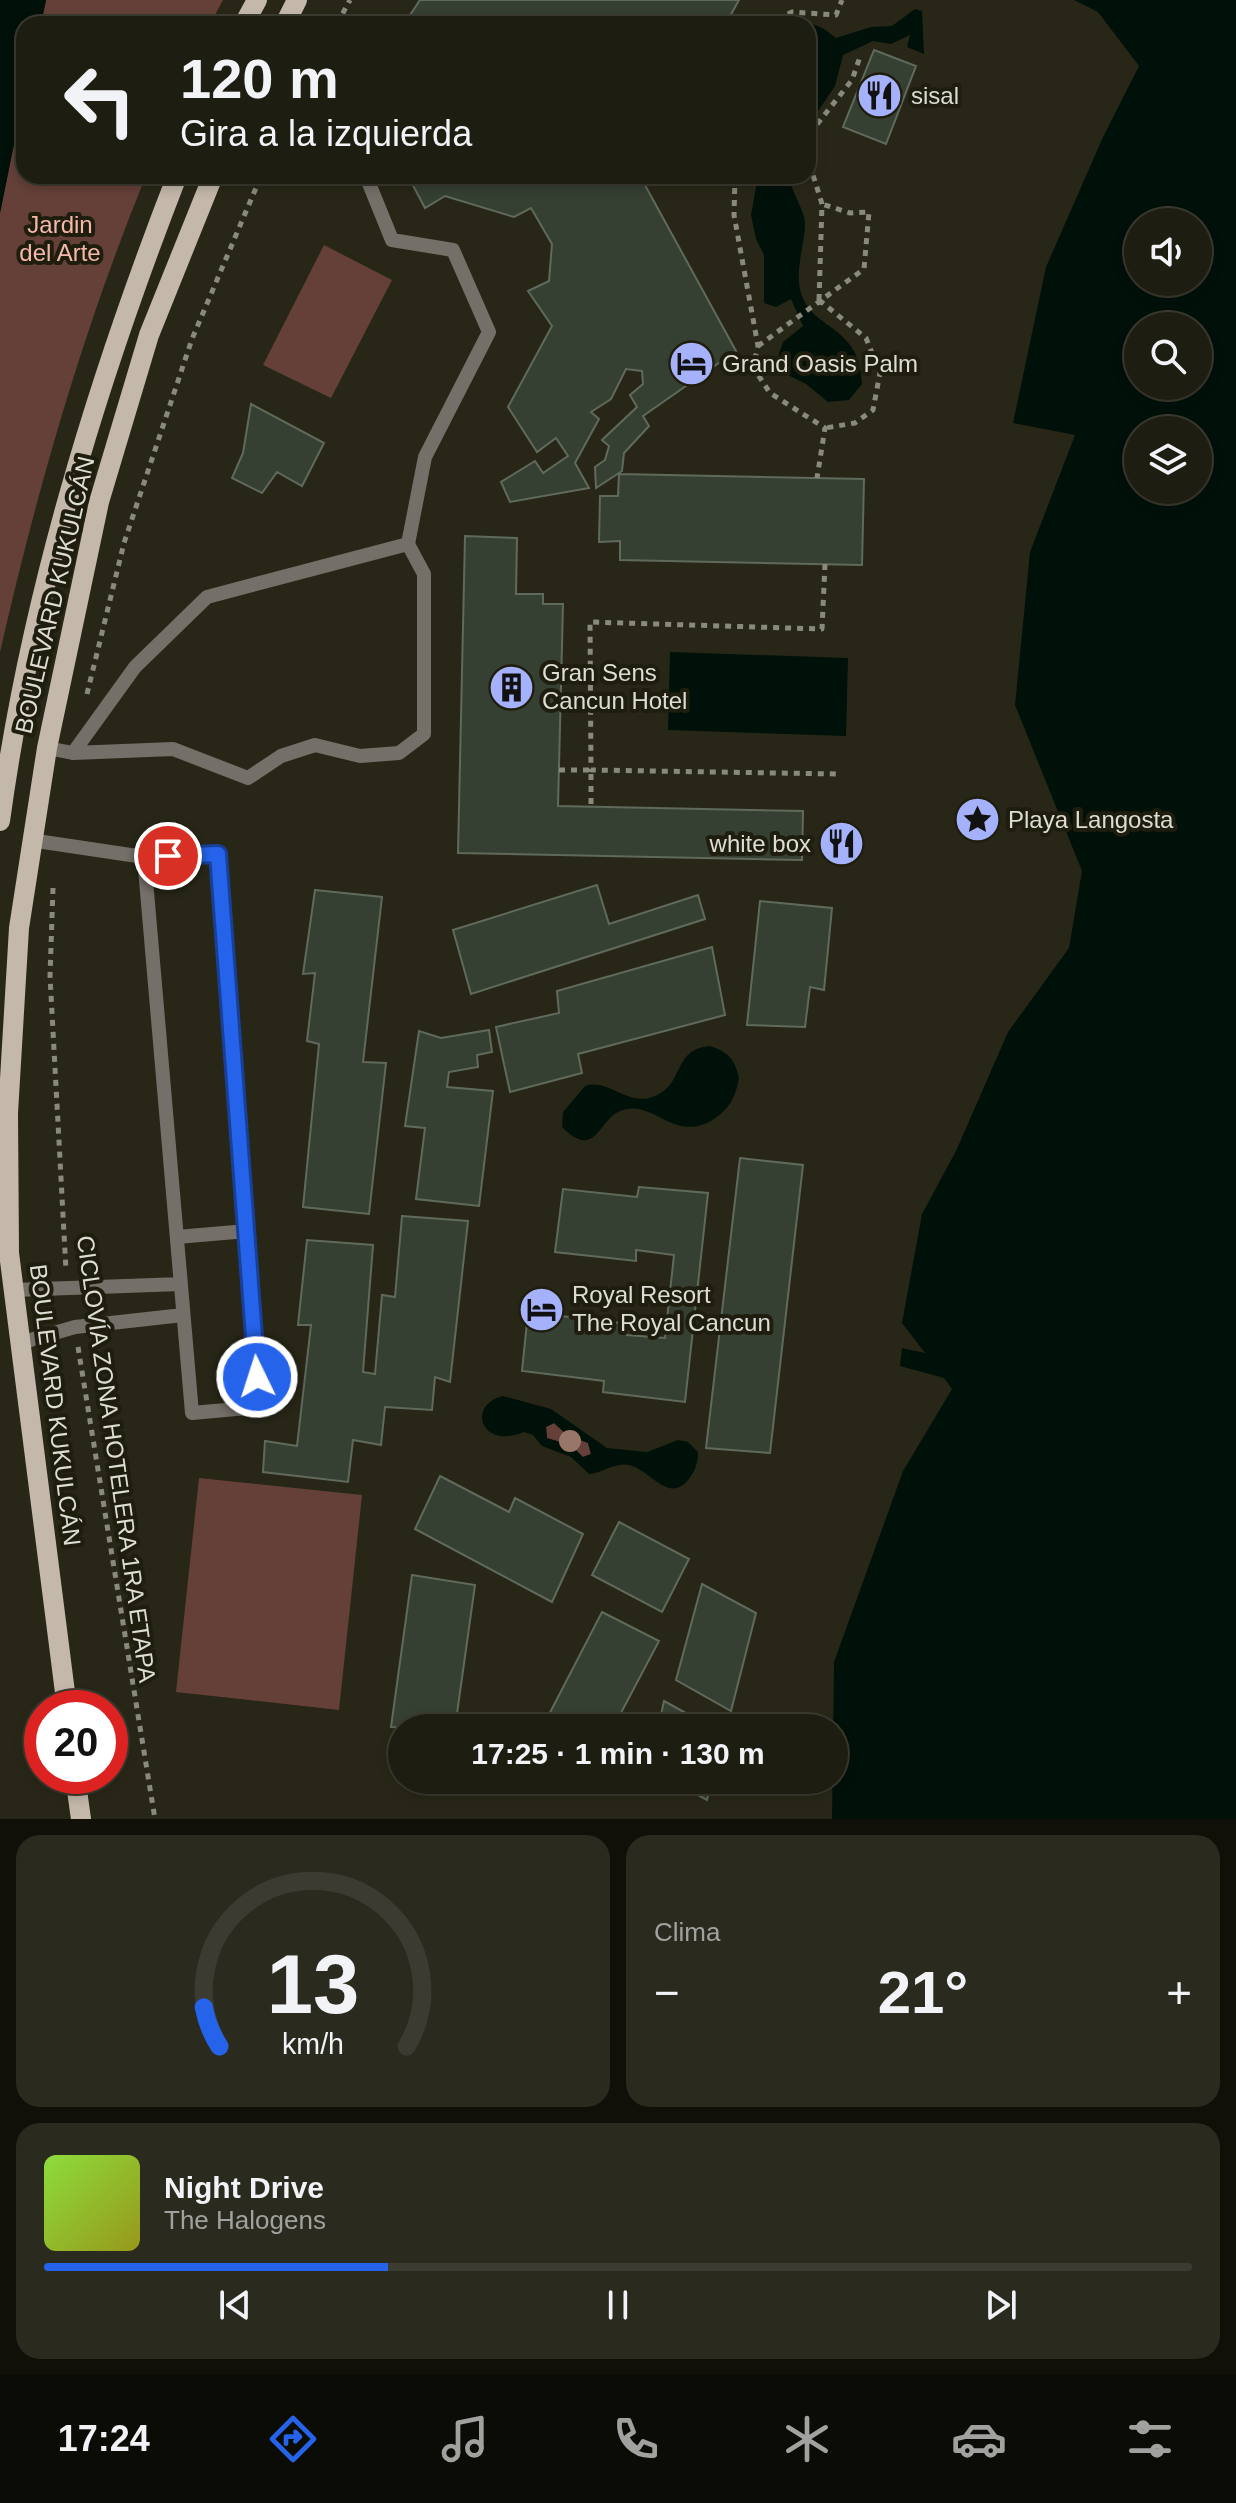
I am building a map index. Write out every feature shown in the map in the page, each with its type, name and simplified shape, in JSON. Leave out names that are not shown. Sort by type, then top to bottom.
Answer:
[{"type":"main road","name":"BOULEVARD KUKULCÁN","points":[[0,821],[8,765],[43,593],[88,425],[140,270],[174,184]]},
{"type":"main road","name":"BOULEVARD KUKULCÁN","points":[[65,1690],[9,1253],[8,1113],[19,928],[30,840],[47,748],[99,502],[149,335],[210,184]]},
{"type":"main road","points":[[77,1794],[80,1818]]},
{"type":"lane","points":[[47,748],[73,753],[173,749],[248,778],[281,756],[315,745],[360,756],[399,753],[424,734],[424,574],[408,544],[425,457],[489,332],[453,250],[392,240],[369,184]]},
{"type":"lane","points":[[73,753],[135,667],[207,597],[408,544]]},
{"type":"lane","points":[[30,840],[58,847],[144,857],[218,854],[259,1407],[192,1413],[144,857]]},
{"type":"lane","points":[[177,1237],[247,1231]]},
{"type":"lane","points":[[14,1290],[68,1285],[181,1284]]},
{"type":"lane","points":[[20,1343],[75,1327],[183,1315]]},
{"type":"path","points":[[783,16],[792,12],[836,15],[842,0]]},
{"type":"path","points":[[816,125],[852,80],[861,54]]},
{"type":"path","points":[[87,696],[124,543],[187,353],[258,184]]},
{"type":"path","points":[[735,184],[734,215],[758,346],[753,367],[770,393],[825,428],[855,423],[873,410],[880,373],[866,338],[819,300]]},
{"type":"path","points":[[816,184],[822,204],[819,300]]},
{"type":"path","points":[[758,346],[864,269],[869,212],[850,213],[822,204]]},
{"type":"path","points":[[817,478],[825,428]]},
{"type":"path","points":[[591,806],[590,622],[822,629],[825,564]]},
{"type":"path","points":[[559,770],[839,774]]},
{"type":"path","name":"CICLOVÍA ZONA HOTELERA 1RA ETAPA","points":[[58,847],[50,976],[68,1285]]},
{"type":"path","name":"CICLOVÍA ZONA HOTELERA 1RA ETAPA","points":[[75,1327],[155,1819]]},
{"type":"green space","points":[[46,0],[223,0],[214,16],[43,16]]},
{"type":"green space","name":"Jardin del Arte","points":[[16,134],[16,184],[143,184],[102,292],[63,411],[0,652],[0,213]]},
{"type":"green space","points":[[324,245],[392,280],[331,398],[263,365]]},
{"type":"green space","points":[[554,1423],[567,1435],[588,1443],[591,1454],[583,1457],[547,1438],[546,1427]]},
{"type":"green space","points":[[199,1478],[362,1495],[339,1710],[176,1692]]},
{"type":"shaded area","points":[[0,0],[46,0],[43,16],[16,16],[16,134],[0,213]]},
{"type":"shaded area","points":[[1074,0],[1236,0],[1236,1819],[832,1819],[832,1794],[848,1794],[848,1714],[833,1714],[834,1662],[903,1471],[952,1389],[944,1378],[900,1366],[902,1348],[925,1353],[902,1323],[922,1214],[956,1151],[1008,1032],[1069,948],[1082,871],[1015,705],[1030,552],[1075,435],[1013,423],[1046,267],[1103,137],[1139,66],[1098,12]]},
{"type":"shaded area","points":[[915,9],[922,11],[924,54],[907,47],[910,35],[891,44],[873,41],[843,55],[835,86],[816,114],[816,25],[836,38],[871,27],[892,26]]},
{"type":"shaded area","points":[[757,184],[791,184],[805,224],[799,286],[808,307],[846,339],[854,350],[862,384],[849,400],[828,402],[806,384],[786,374],[777,359],[783,342],[803,326],[791,299],[776,307],[764,303],[764,255],[756,239],[751,215]]},
{"type":"shaded area","points":[[670,652],[848,658],[846,736],[668,730]]},
{"type":"shaded area","points":[[710,1046],[730,1057],[739,1078],[731,1101],[714,1119],[700,1126],[687,1127],[632,1108],[613,1116],[589,1139],[573,1136],[562,1127],[563,1112],[585,1086],[602,1086],[634,1098],[652,1097],[670,1085],[689,1054]]},
{"type":"shaded area","points":[[503,1396],[551,1409],[607,1448],[647,1452],[678,1440],[688,1442],[698,1452],[696,1465],[691,1476],[676,1488],[662,1485],[640,1470],[626,1465],[589,1474],[571,1457],[542,1446],[533,1435],[524,1432],[497,1435],[489,1431],[482,1416],[492,1401]],"holes":[[[554,1423],[567,1435],[588,1443],[591,1454],[583,1457],[571,1445],[547,1438],[546,1427]]]},
{"type":"building","points":[[420,0],[739,0],[730,16],[409,16]]},
{"type":"building","name":"sisal","points":[[874,50],[916,66],[886,144],[843,127]]},
{"type":"building","points":[[412,184],[644,184],[736,351],[643,416],[649,426],[624,453],[622,471],[596,488],[595,467],[605,460],[609,446],[602,440],[637,407],[630,395],[643,384],[642,371],[626,369],[611,399],[591,412],[599,419],[575,463],[589,488],[510,502],[501,482],[535,461],[543,473],[568,456],[556,438],[537,452],[508,407],[552,326],[528,291],[549,281],[552,244],[531,208],[514,217],[445,196],[425,208]]},
{"type":"building","points":[[251,404],[324,443],[302,486],[277,472],[262,493],[232,478],[243,453]]},
{"type":"building","points":[[619,474],[864,479],[862,565],[620,560],[620,541],[599,542],[600,496],[618,496]]},
{"type":"building","name":"Gran Sens Cancun Hotel","points":[[465,536],[517,538],[516,594],[543,594],[543,604],[563,604],[558,806],[803,811],[802,860],[458,853]]},
{"type":"building","points":[[597,885],[609,924],[698,895],[705,919],[471,994],[453,930]]},
{"type":"building","points":[[315,890],[382,897],[363,1062],[386,1063],[369,1214],[303,1207],[319,1044],[307,1041],[315,973],[303,974]]},
{"type":"building","points":[[760,901],[832,908],[824,990],[810,987],[805,1027],[747,1025]]},
{"type":"building","points":[[712,947],[725,1015],[578,1054],[582,1073],[510,1092],[496,1027],[559,1013],[557,991]]},
{"type":"building","points":[[489,1030],[492,1052],[477,1055],[478,1067],[449,1072],[447,1087],[493,1091],[479,1206],[416,1199],[425,1128],[405,1126],[419,1031],[441,1038]]},
{"type":"building","points":[[740,1158],[803,1165],[770,1453],[706,1448]]},
{"type":"building","points":[[639,1187],[708,1193],[685,1402],[603,1392],[604,1381],[522,1371],[528,1312],[628,1324],[627,1335],[665,1338],[674,1255],[636,1250],[636,1261],[555,1252],[563,1189],[637,1197]]},
{"type":"building","points":[[402,1216],[468,1221],[450,1382],[435,1377],[432,1410],[385,1407],[381,1445],[353,1440],[348,1482],[263,1472],[265,1441],[297,1446],[311,1325],[298,1325],[307,1240],[373,1245],[363,1372],[375,1374],[382,1295],[395,1297]]},
{"type":"building","points":[[440,1476],[509,1512],[515,1498],[583,1534],[552,1602],[415,1529]]},
{"type":"building","points":[[619,1522],[689,1559],[662,1612],[592,1575]]},
{"type":"building","points":[[412,1575],[475,1585],[457,1714],[393,1714]]},
{"type":"building","points":[[702,1584],[756,1613],[731,1711],[676,1680]]},
{"type":"building","points":[[602,1612],[659,1641],[620,1714],[549,1714]]},
{"type":"building","points":[[664,1701],[688,1714],[661,1714]]},
{"type":"place","name":"sisal","points":[[880,96]]},
{"type":"place","name":"Grand Oasis Palm","points":[[691,364]]},
{"type":"place","name":"Gran Sens Cancun Hotel","points":[[511,687]]},
{"type":"place","name":"Playa Langosta","points":[[977,820]]},
{"type":"place","name":"white box","points":[[842,844]]},
{"type":"place","name":"Royal Resort The Royal Cancun","points":[[541,1309]]},
{"type":"route","points":[[168,856],[218,854],[257,1377]]}]
